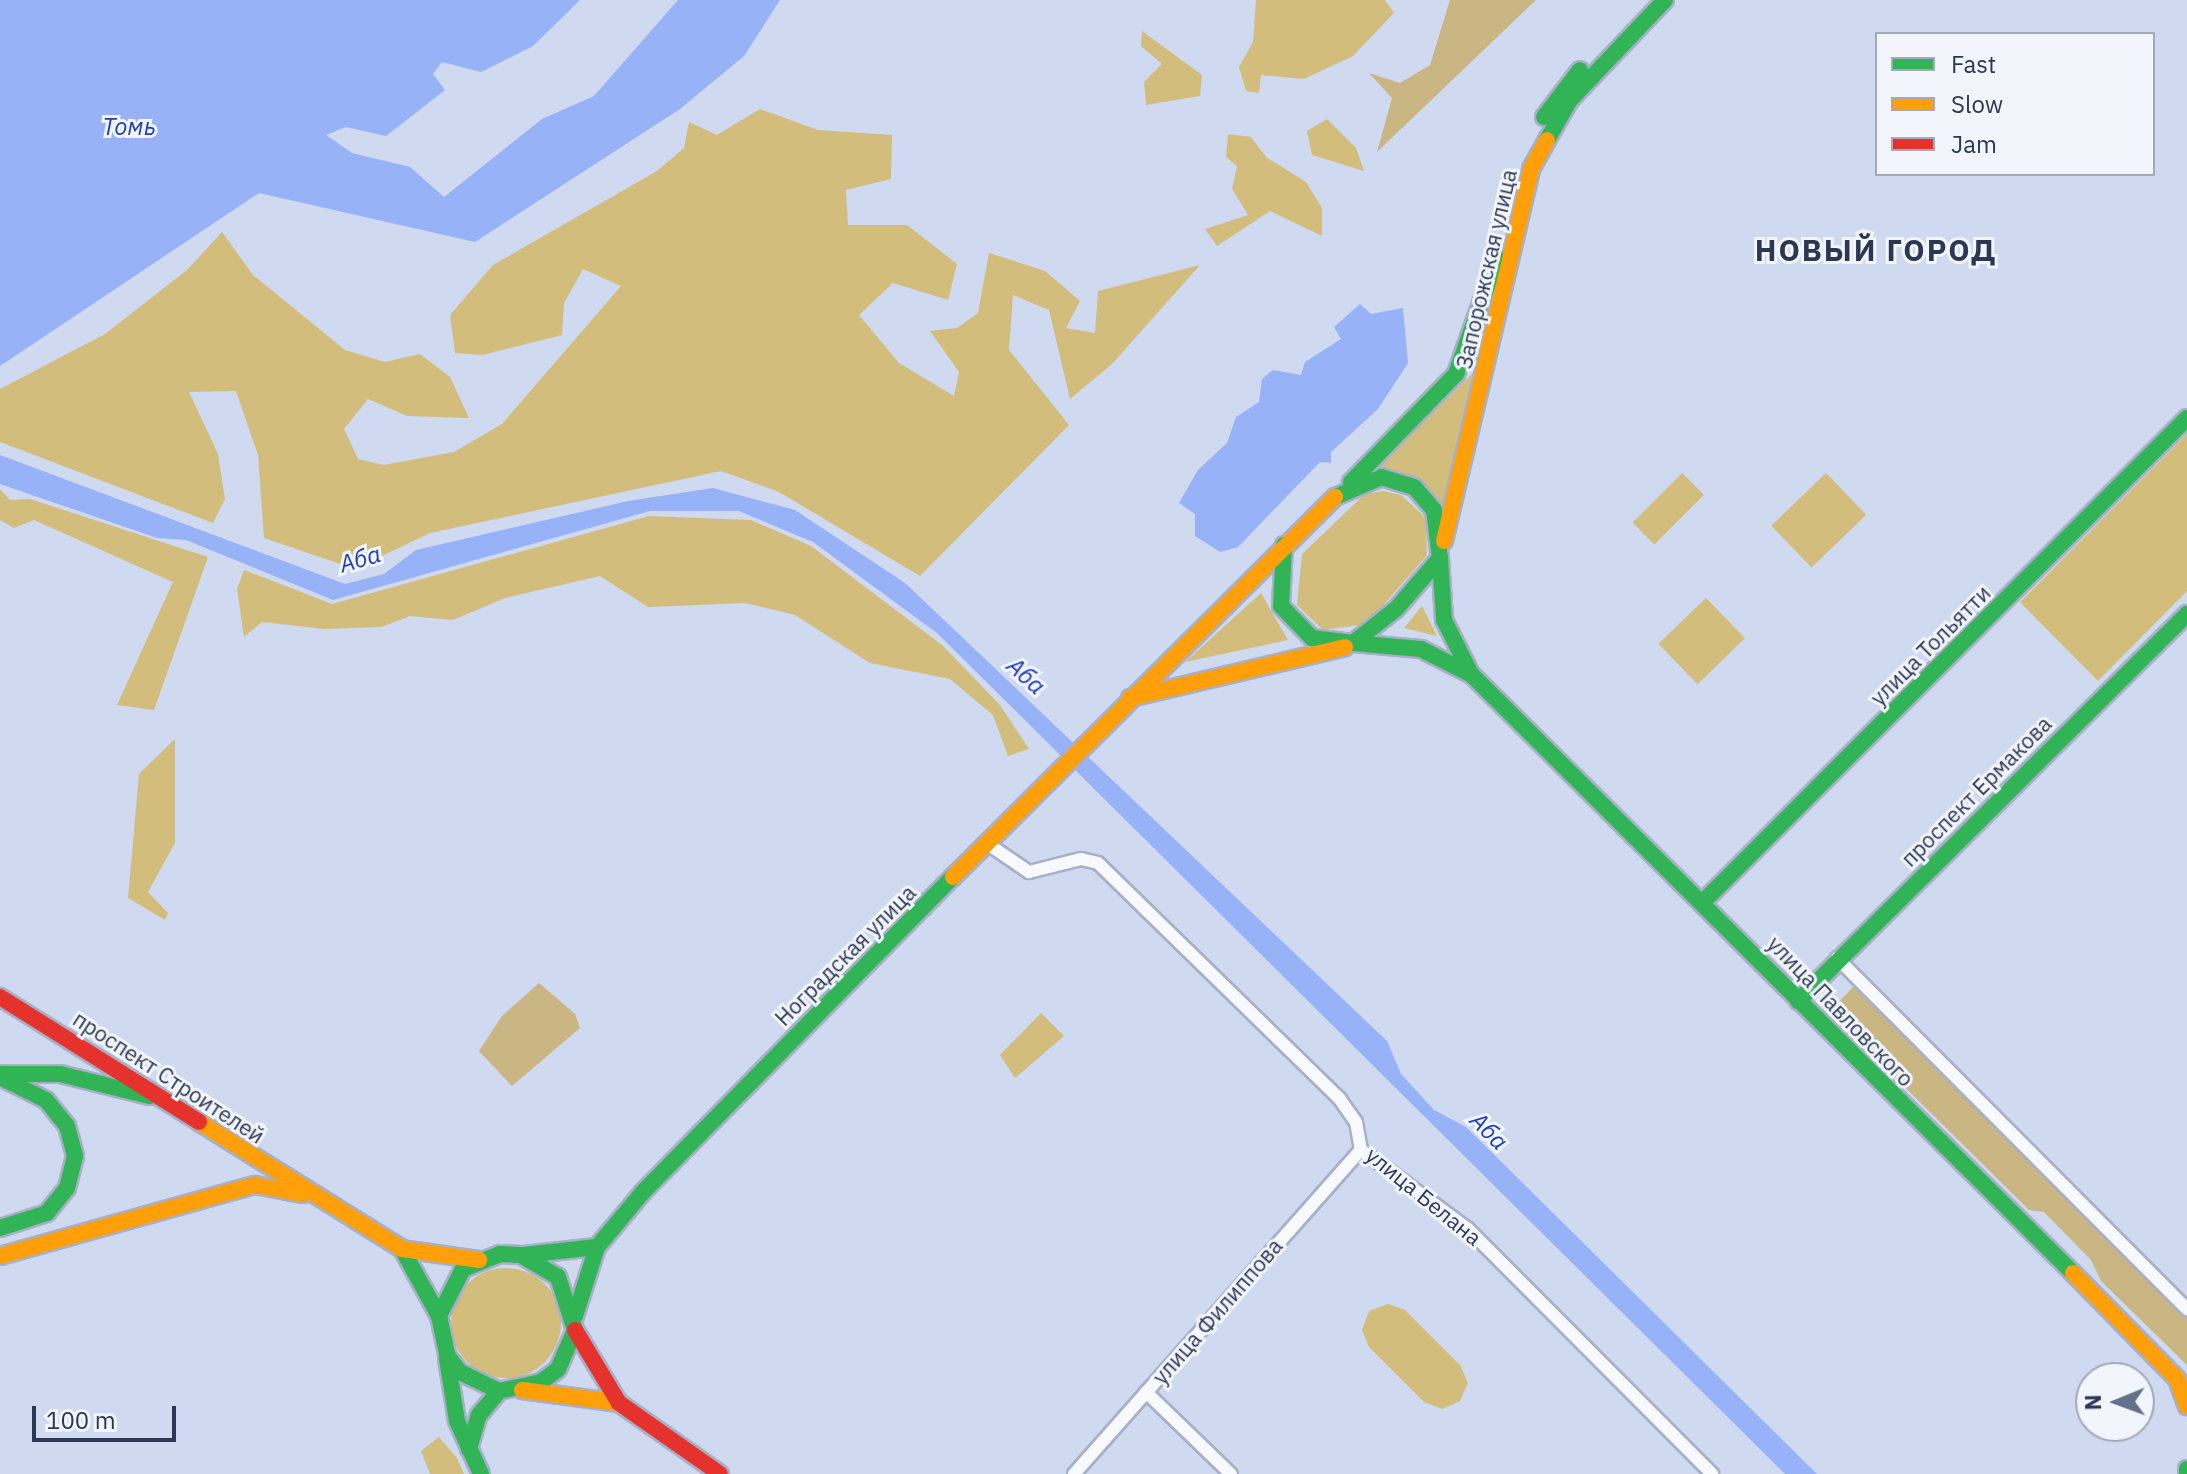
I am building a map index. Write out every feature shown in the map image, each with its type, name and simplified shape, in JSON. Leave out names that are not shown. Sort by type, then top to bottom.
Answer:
[{"type":"main road","name":"Запорожская улица","points":[[1341,492],[1456,374],[1478,326],[1536,130],[1560,93],[1647,0]]},
{"type":"main road","name":"Запорожская улица","points":[[1442,550],[1531,169],[1570,100],[1665,0]]},
{"type":"main road","name":"улица Тольятти","points":[[1704,901],[2187,418]]},
{"type":"main road","points":[[1130,698],[1353,643],[1397,608],[1442,550],[1434,510],[1414,487],[1382,477],[1341,492],[1284,545],[1281,606],[1312,638],[1353,643]]},
{"type":"main road","name":"Ноградская улица","points":[[597,1247],[1130,698],[1284,545]]},
{"type":"main road","name":"улица Павловского","points":[[1442,550],[1444,620],[1472,675]]},
{"type":"main road","name":"проспект Ермакова","points":[[1798,1001],[1837,958],[2187,614]]},
{"type":"main road","name":"улица Павловского","points":[[1353,643],[1421,649],[1472,675],[1704,901],[1798,1001],[2182,1381],[2187,1406]]},
{"type":"main road","name":"проспект Строителей","points":[[0,997],[130,1073],[149,1096],[402,1249]]},
{"type":"main road","points":[[0,1075],[60,1074],[149,1096]]},
{"type":"main road","points":[[0,1075],[46,1100],[67,1126],[75,1156],[67,1188],[47,1213],[0,1228]]},
{"type":"main road","points":[[0,1256],[255,1185],[312,1195]]},
{"type":"main road","points":[[402,1249],[479,1260],[597,1247],[558,1369],[522,1390]]},
{"type":"main road","points":[[402,1249],[439,1316],[457,1421],[481,1474]]},
{"type":"main road","points":[[521,1255],[558,1277],[575,1323],[619,1403],[720,1474]]},
{"type":"main road","points":[[439,1316],[451,1283],[479,1260]]},
{"type":"main road","points":[[447,1355],[478,1385],[499,1391],[522,1390],[619,1403]]},
{"type":"main road","points":[[469,1449],[479,1415],[499,1391]]},
{"type":"street","name":"улица Белана","points":[[988,844],[1029,872],[1081,859],[1098,863],[1339,1098],[1356,1122],[1361,1150],[1468,1229],[1712,1474]]},
{"type":"street","points":[[1837,958],[2187,1309]]},
{"type":"street","name":"улица Филиппова","points":[[1074,1474],[1361,1150]]},
{"type":"street","points":[[1146,1392],[1231,1474]]},
{"type":"shaded area","points":[[1256,0],[1385,0],[1394,13],[1353,56],[1304,79],[1261,75],[1259,93],[1246,91],[1239,67],[1253,42]]},
{"type":"shaded area","points":[[1450,0],[1536,0],[1377,152],[1392,98],[1369,73],[1400,83],[1430,65]]},
{"type":"shaded area","points":[[1142,31],[1202,75],[1200,96],[1146,105],[1144,82],[1162,64],[1141,46]]},
{"type":"shaded area","points":[[760,109],[818,130],[892,135],[891,179],[846,190],[848,225],[907,225],[957,264],[948,300],[893,283],[859,315],[899,363],[954,396],[959,372],[930,331],[957,328],[978,313],[989,253],[1045,271],[1080,301],[1066,328],[1095,333],[1098,291],[1200,265],[1112,364],[1070,399],[1049,310],[1013,295],[1009,350],[1069,425],[920,576],[779,492],[721,471],[430,533],[355,569],[264,538],[258,455],[236,391],[189,392],[218,454],[225,499],[213,523],[0,442],[0,389],[105,334],[187,270],[222,232],[253,275],[345,350],[385,362],[420,354],[450,377],[469,418],[407,416],[368,399],[344,429],[358,459],[384,465],[454,452],[502,424],[621,286],[583,269],[564,303],[562,335],[482,355],[455,353],[450,315],[493,265],[657,171],[684,148],[689,122],[717,135]]},
{"type":"shaded area","points":[[1327,119],[1356,148],[1364,171],[1312,155],[1307,131]]},
{"type":"shaded area","points":[[1228,134],[1251,137],[1266,157],[1306,182],[1322,208],[1322,236],[1270,211],[1217,246],[1205,229],[1248,215],[1232,189],[1237,166],[1226,157]]},
{"type":"shaded area","points":[[1481,365],[1444,509],[1410,476],[1375,470]]},
{"type":"shaded area","points":[[2187,434],[2187,591],[2098,681],[2020,602]]},
{"type":"shaded area","points":[[1682,473],[1704,495],[1654,544],[1633,522]]},
{"type":"shaded area","points":[[1826,473],[1866,515],[1812,568],[1771,526]]},
{"type":"shaded area","points":[[0,489],[10,500],[30,499],[208,557],[154,710],[117,705],[173,582],[34,520],[14,528],[0,520]]},
{"type":"shaded area","points":[[1383,491],[1401,495],[1426,518],[1427,555],[1367,624],[1323,630],[1297,605],[1302,554],[1365,494]]},
{"type":"shaded area","points":[[649,516],[751,520],[811,546],[942,645],[1000,705],[1029,749],[1008,756],[993,715],[950,679],[870,663],[795,615],[745,603],[648,607],[600,576],[505,598],[453,620],[410,616],[381,627],[324,629],[262,622],[244,637],[237,589],[244,570],[332,604]]},
{"type":"shaded area","points":[[1261,593],[1288,640],[1185,662]]},
{"type":"shaded area","points":[[1706,598],[1745,638],[1697,684],[1659,644]]},
{"type":"shaded area","points":[[1422,606],[1437,636],[1404,628]]},
{"type":"shaded area","points":[[175,739],[175,843],[148,892],[168,913],[165,920],[128,898],[139,774]]},
{"type":"shaded area","points":[[539,983],[575,1014],[580,1028],[512,1086],[479,1051],[502,1016]]},
{"type":"shaded area","points":[[1855,985],[2187,1317],[2187,1365],[2101,1281],[2091,1260],[2044,1212],[2029,1210],[1829,1012]]},
{"type":"shaded area","points":[[1041,1013],[1064,1036],[1015,1078],[1000,1055]]},
{"type":"shaded area","points":[[506,1268],[527,1272],[545,1284],[557,1302],[561,1323],[557,1344],[545,1362],[527,1374],[506,1378],[485,1374],[467,1362],[455,1344],[451,1323],[455,1302],[467,1284],[485,1272]]},
{"type":"shaded area","points":[[1388,1304],[1405,1310],[1460,1365],[1468,1383],[1460,1401],[1442,1409],[1424,1402],[1369,1347],[1362,1330],[1369,1311]]},
{"type":"shaded area","points":[[439,1437],[457,1458],[464,1474],[430,1474],[421,1451]]},
{"type":"water","name":"Томь","points":[[0,0],[580,0],[533,46],[481,72],[442,62],[433,74],[445,90],[386,136],[346,127],[326,135],[352,153],[410,167],[444,197],[542,119],[594,96],[678,0],[780,0],[744,56],[680,109],[475,242],[259,193],[0,366]]},
{"type":"water","points":[[1360,304],[1371,314],[1403,308],[1408,363],[1378,409],[1331,452],[1331,463],[1320,462],[1238,547],[1220,552],[1195,536],[1195,514],[1179,503],[1198,470],[1227,443],[1236,417],[1259,402],[1262,379],[1273,370],[1301,375],[1305,362],[1341,339],[1334,327]]},
{"type":"water","name":"Аба","points":[[0,455],[345,584],[384,574],[416,550],[628,501],[713,488],[795,510],[905,583],[1387,1041],[1401,1074],[1434,1110],[1466,1127],[1817,1474],[1785,1474],[937,633],[813,542],[739,511],[650,511],[333,600],[186,540],[157,538],[0,484]]},
{"type":"traffic: fast","points":[[1547,140],[1570,100],[1665,0]]},
{"type":"traffic: fast","points":[[1544,117],[1580,70]]},
{"type":"traffic: fast","points":[[1351,482],[1456,374],[1497,258]]},
{"type":"traffic: fast","points":[[1704,901],[2187,418]]},
{"type":"traffic: fast","points":[[1284,545],[1281,606],[1312,638],[1353,643],[1397,608],[1440,558],[1434,510],[1414,487],[1382,477],[1335,497]]},
{"type":"traffic: fast","points":[[1440,558],[1444,620],[1471,674]]},
{"type":"traffic: fast","points":[[1798,1001],[2187,614]]},
{"type":"traffic: fast","points":[[1353,643],[1421,649],[1472,675],[2073,1273]]},
{"type":"traffic: fast","points":[[575,1316],[597,1247],[643,1192],[953,877]]},
{"type":"traffic: fast","points":[[0,1074],[60,1074],[149,1096]]},
{"type":"traffic: fast","points":[[0,1077],[46,1100],[67,1126],[75,1156],[67,1188],[47,1213],[0,1228]]},
{"type":"traffic: fast","points":[[524,1255],[597,1247]]},
{"type":"traffic: fast","points":[[402,1249],[439,1316]]},
{"type":"traffic: fast","points":[[469,1449],[479,1415],[499,1391],[541,1382],[558,1369],[575,1330],[558,1277],[521,1255],[500,1254],[463,1269],[439,1316],[447,1355],[460,1372],[499,1391]]},
{"type":"traffic: fast","points":[[447,1359],[457,1421],[481,1474]]},
{"type":"traffic: fast","points":[[2187,1469],[2187,1474]]},
{"type":"traffic: slow","points":[[1444,541],[1531,169],[1547,140]]},
{"type":"traffic: slow","points":[[953,877],[1335,497]]},
{"type":"traffic: slow","points":[[1130,698],[1345,647]]},
{"type":"traffic: slow","points":[[199,1122],[402,1249],[479,1260]]},
{"type":"traffic: slow","points":[[0,1256],[255,1185],[303,1194]]},
{"type":"traffic: slow","points":[[2073,1273],[2177,1379],[2187,1406]]},
{"type":"traffic: slow","points":[[522,1390],[619,1403]]},
{"type":"traffic: jam","points":[[0,997],[199,1122]]},
{"type":"traffic: jam","points":[[575,1330],[619,1403],[720,1474]]},
{"type":"district","name":"НОВЫЙ ГОРОД","points":[[1876,250]]}]
